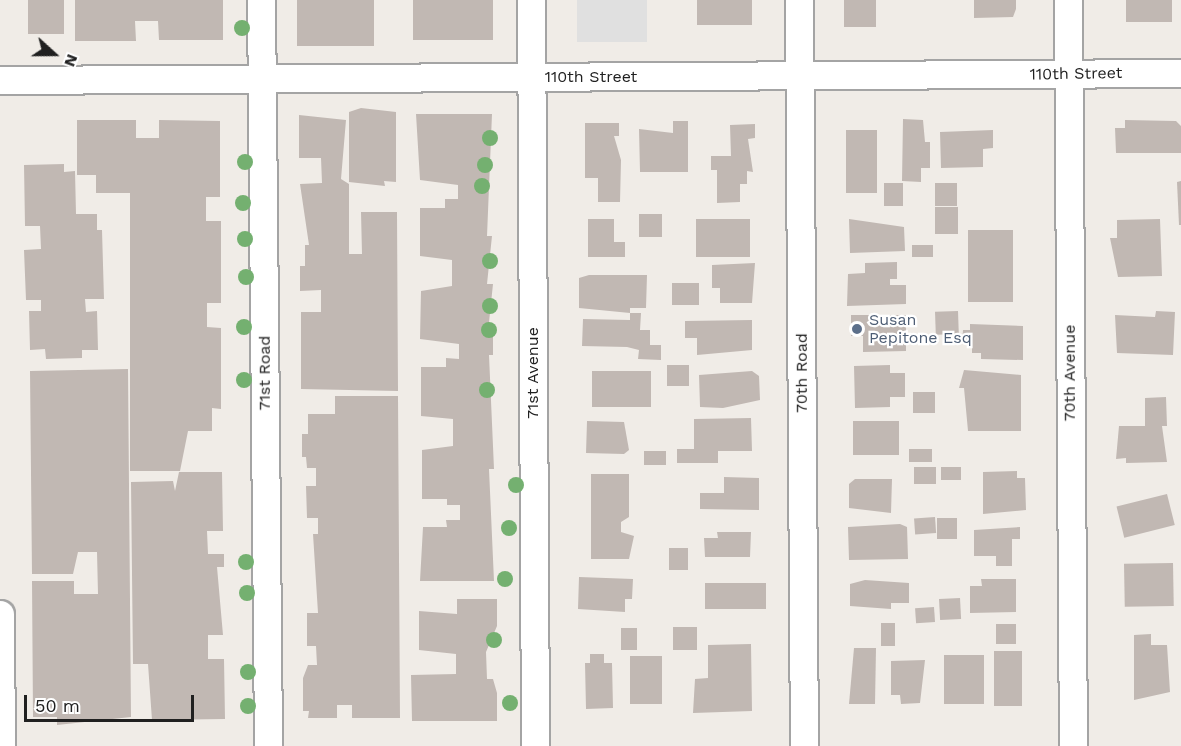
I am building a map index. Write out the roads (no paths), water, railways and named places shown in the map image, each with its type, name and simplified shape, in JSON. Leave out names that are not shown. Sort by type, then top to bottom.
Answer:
[{"type":"street","name":"71st Road","points":[[261,0],[268,746]]},
{"type":"street","name":"71st Avenue","points":[[531,0],[535,746]]},
{"type":"street","name":"70th Road","points":[[799,0],[804,746]]},
{"type":"street","name":"70th Avenue","points":[[1068,0],[1073,746]]},
{"type":"street","name":"110th Street","points":[[0,80],[1181,73]]},
{"type":"street","points":[[0,614],[1,746]]},
{"type":"place","name":"Susan Pepitone Esq","points":[[857,329]]}]
